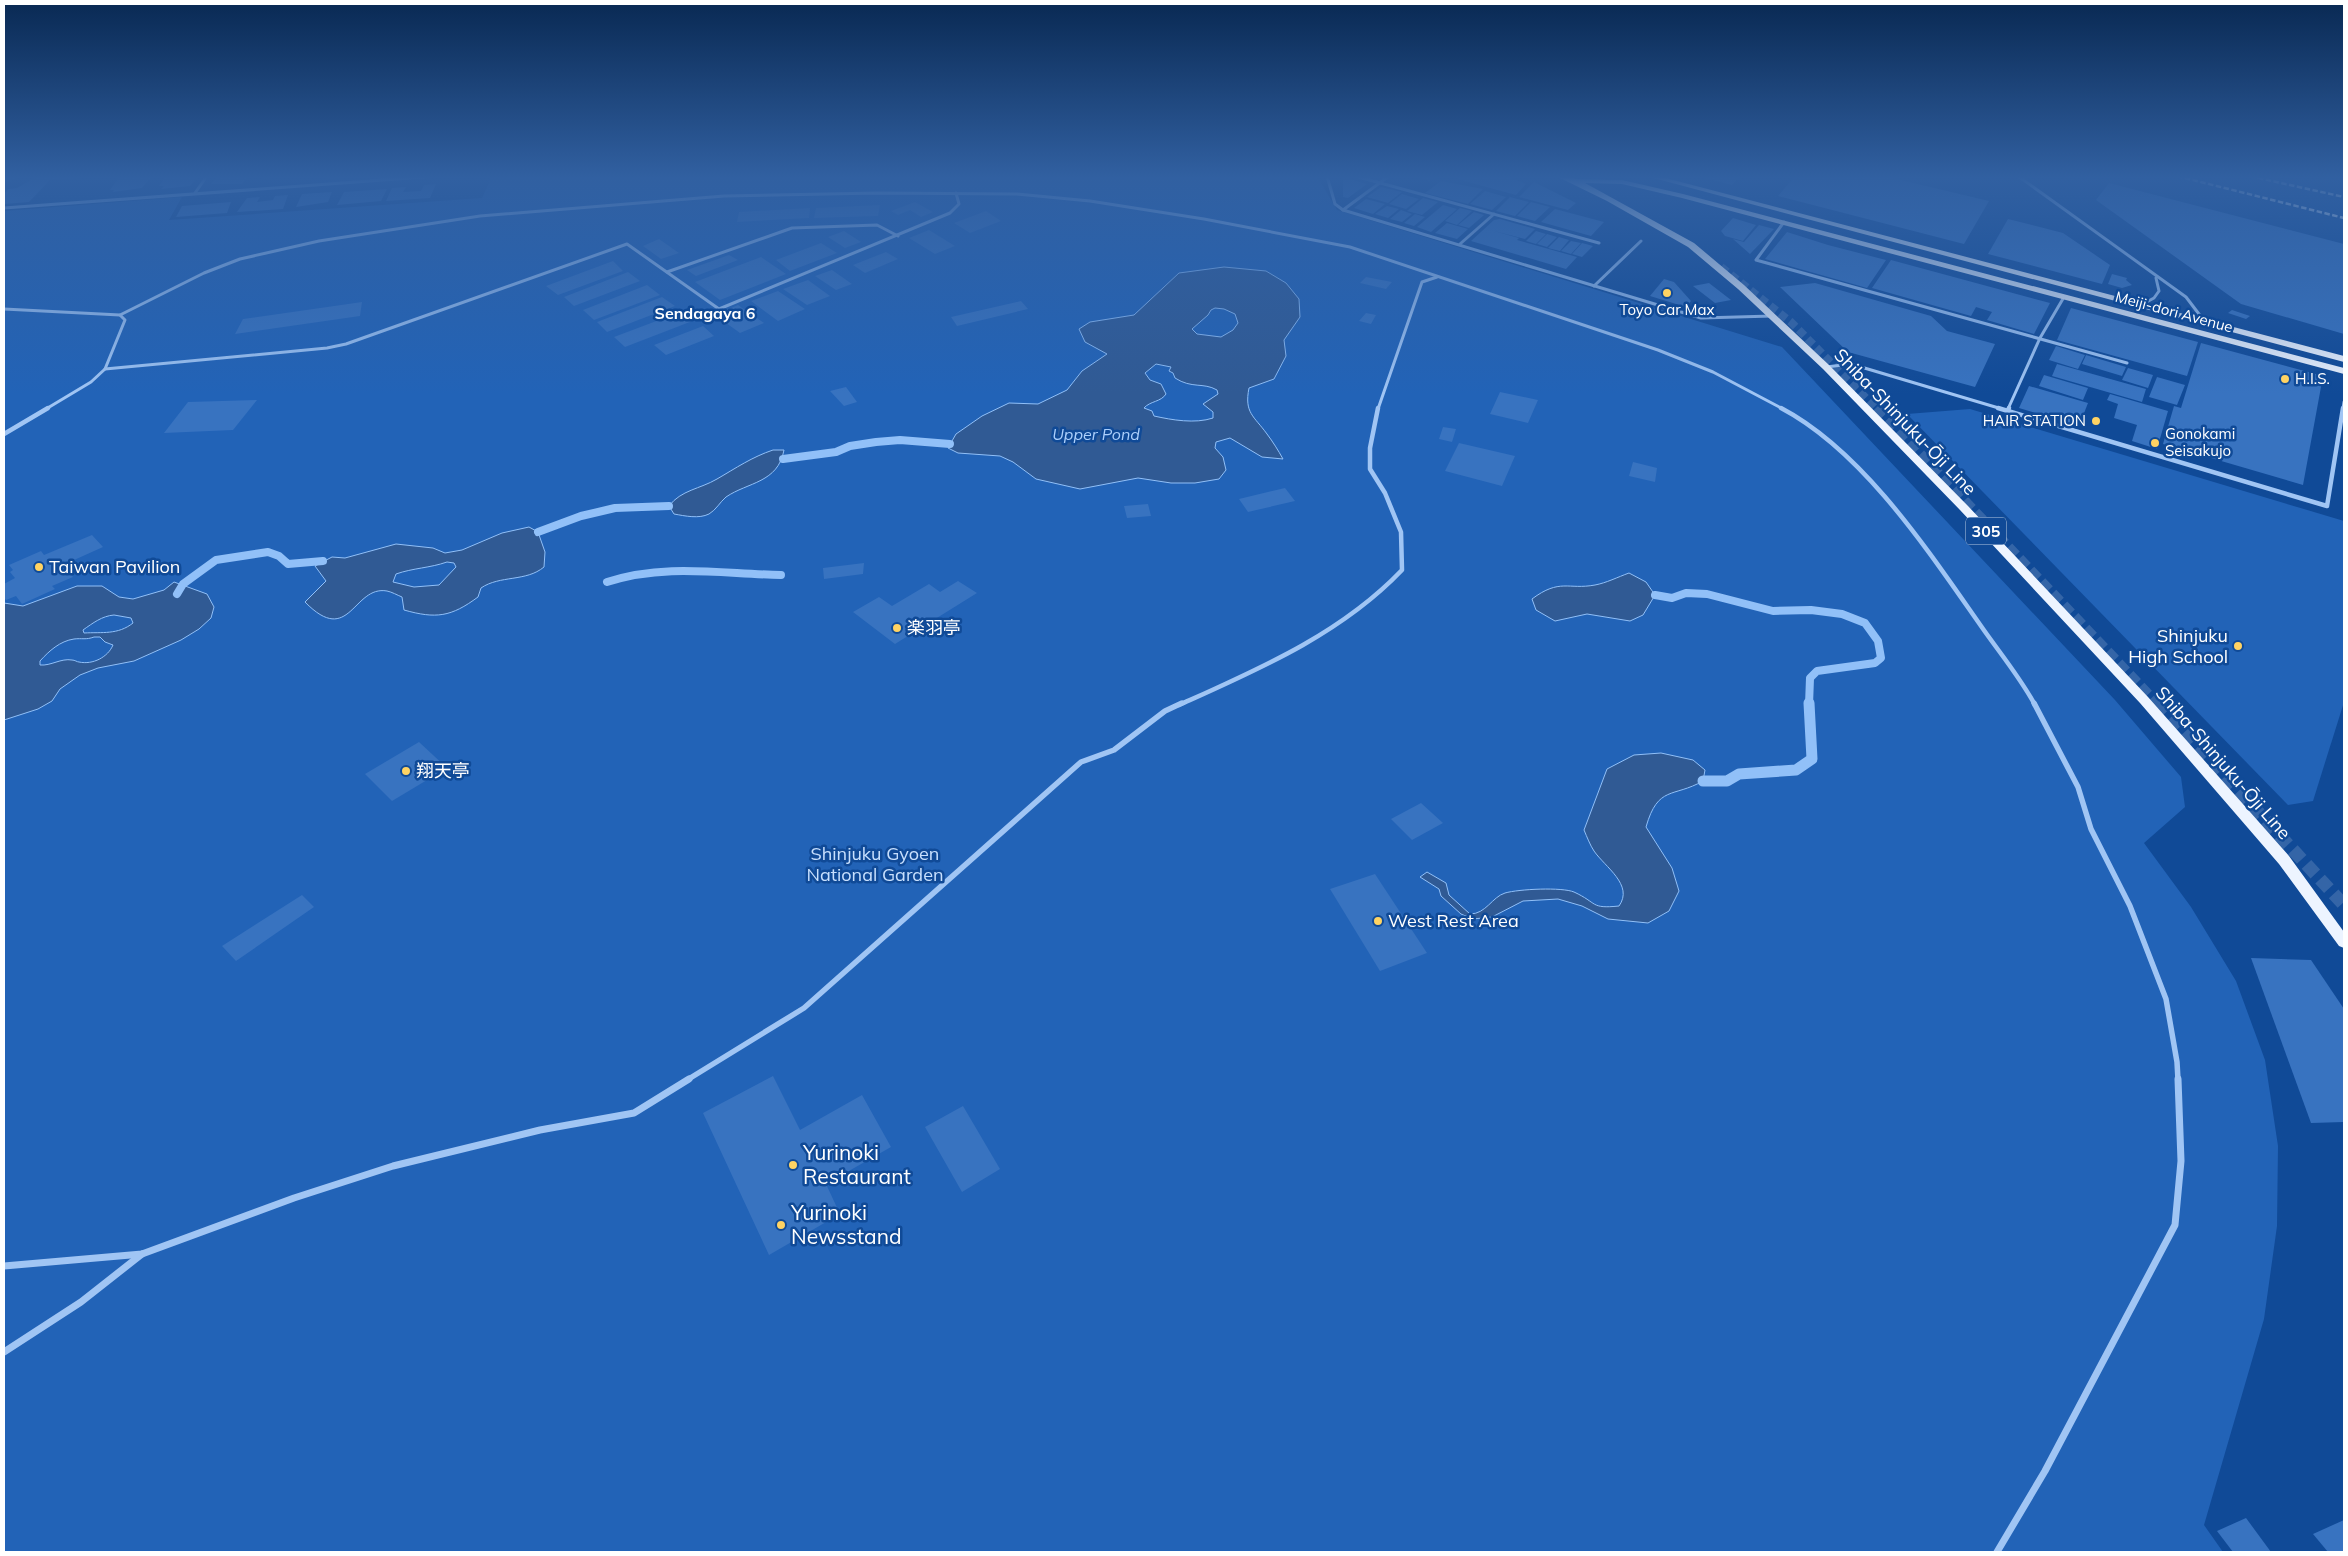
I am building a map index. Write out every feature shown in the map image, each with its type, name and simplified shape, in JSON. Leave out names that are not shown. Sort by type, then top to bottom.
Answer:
[{"type":"main road","name":"Shiba-Shinjuku-Ōji Line","points":[[1693,249],[1773,316],[1826,367],[1964,508],[2144,700],[2284,860],[2344,942]]},
{"type":"main road","name":"Meiji-dori Avenue","points":[[1883,249],[2344,371]]},
{"type":"main road","name":"Meiji-dori Avenue","points":[[1926,249],[2344,359]]},
{"type":"street","points":[[4,309],[120,315],[204,273],[240,259],[285,249]]},
{"type":"street","points":[[105,369],[318,349],[346,344],[613,249]]},
{"type":"street","points":[[633,249],[719,309],[867,249]]},
{"type":"street","points":[[667,272],[733,249]]},
{"type":"street","points":[[1355,249],[1658,350],[1713,372],[1798,417],[1850,460],[1883,495],[1951,583],[2031,698],[2078,786],[2091,829],[2130,906],[2166,999],[2177,1062],[2181,1162],[2175,1226],[2045,1472],[1998,1552]]},
{"type":"street","points":[[1475,249],[1700,318],[1773,316]]},
{"type":"street","points":[[1594,286],[1632,249]]},
{"type":"street","points":[[1764,249],[1756,260],[2127,363]]},
{"type":"street","points":[[2116,249],[2186,297],[2205,322]]},
{"type":"street","points":[[4,1266],[142,1254],[294,1198],[393,1166],[540,1130],[634,1113],[804,1008],[1081,762],[1114,750],[1165,711],[1254,671],[1306,645],[1362,607],[1381,592],[1402,570],[1401,532],[1385,492],[1370,469],[1370,448],[1378,407],[1422,282],[1438,276]]},
{"type":"street","points":[[2140,305],[2154,298],[2159,291],[2156,278]]},
{"type":"street","points":[[2008,410],[2040,338],[2064,297]]},
{"type":"street","points":[[4,434],[91,382],[105,369],[125,320],[120,315]]},
{"type":"street","points":[[1826,367],[1852,364],[2327,506],[2344,402]]},
{"type":"street","points":[[4,1352],[81,1302],[142,1254]]},
{"type":"green space","name":"Shinjuku Gyoen National Garden","points":[[4,249],[1462,249],[1782,347],[2115,700],[2181,777],[2185,807],[2144,843],[2191,907],[2236,981],[2265,1060],[2278,1146],[2277,1226],[2264,1319],[2204,1525],[2223,1552],[4,1552]]},
{"type":"green space","name":"Shinjuku High School","points":[[1970,409],[2344,521],[2344,702],[2313,801],[2288,805],[1907,414]]},
{"type":"water","name":"Upper Pond","points":[[1224,267],[1266,271],[1286,283],[1299,299],[1300,317],[1284,340],[1286,356],[1274,379],[1249,388],[1248,396],[1251,414],[1283,459],[1262,457],[1230,438],[1216,442],[1215,448],[1223,457],[1226,470],[1219,479],[1195,483],[1171,483],[1138,478],[1080,489],[1036,479],[1013,462],[1000,456],[958,453],[948,448],[956,434],[982,416],[1009,403],[1038,404],[1067,390],[1082,371],[1107,354],[1085,342],[1079,329],[1090,322],[1134,315],[1179,273]],"holes":[[[1215,308],[1224,309],[1235,314],[1238,323],[1233,330],[1221,337],[1197,334],[1192,329]],[[1156,364],[1171,367],[1169,371],[1173,373],[1175,378],[1181,381],[1217,390],[1218,394],[1203,404],[1213,412],[1213,418],[1199,421],[1176,420],[1154,416],[1152,411],[1144,408],[1161,399],[1166,394],[1161,384],[1150,380],[1145,373]]]},
{"type":"water","points":[[773,450],[784,450],[781,461],[776,469],[761,480],[726,497],[709,514],[696,517],[674,514],[669,506],[679,496],[711,482],[751,459]]},
{"type":"water","points":[[529,527],[538,532],[545,552],[544,567],[529,575],[488,584],[481,588],[478,597],[460,609],[434,615],[415,613],[404,610],[402,597],[387,591],[376,592],[366,597],[350,612],[342,617],[332,619],[320,614],[305,602],[326,581],[315,566],[332,557],[345,558],[396,544],[433,548],[445,553],[462,550],[502,533]],"holes":[[[447,562],[454,563],[456,567],[439,585],[414,587],[393,582],[396,574],[402,572]]]},
{"type":"water","points":[[1629,573],[1646,582],[1655,595],[1643,615],[1630,621],[1587,614],[1555,621],[1536,610],[1532,599],[1557,587],[1595,585]]},
{"type":"water","points":[[174,582],[207,594],[214,607],[211,618],[199,629],[181,640],[134,661],[98,668],[80,675],[60,689],[52,701],[38,709],[4,720],[4,603],[23,606],[77,586],[102,586],[119,597],[133,599],[164,590]],"holes":[[[114,615],[131,618],[133,623],[116,631],[84,633],[83,630],[94,622]],[[100,637],[105,642],[113,645],[108,653],[99,659],[84,663],[64,660],[40,665],[43,657],[59,644],[69,640]]]},
{"type":"water","points":[[1661,753],[1693,760],[1705,770],[1703,781],[1661,798],[1656,804],[1646,827],[1672,868],[1679,891],[1669,911],[1648,923],[1608,919],[1582,906],[1558,899],[1523,901],[1492,917],[1473,919],[1461,914],[1441,896],[1439,889],[1420,877],[1427,872],[1446,883],[1449,895],[1470,914],[1485,908],[1505,893],[1530,890],[1568,890],[1598,906],[1619,906],[1623,898],[1621,884],[1594,851],[1584,830],[1607,769],[1634,755]]},
{"type":"building","points":[[647,249],[673,249],[679,253],[661,259]]},
{"type":"building","points":[[806,249],[830,249],[837,253],[790,271],[776,260]]},
{"type":"building","points":[[926,249],[948,249],[935,254]]},
{"type":"building","points":[[1497,249],[1547,249],[1577,257],[1566,269]]},
{"type":"building","points":[[1563,249],[1576,249],[1571,254],[1561,251]]},
{"type":"building","points":[[1577,249],[1590,249],[1582,257],[1572,254]]},
{"type":"building","points":[[1744,249],[1755,249],[1750,254]]},
{"type":"building","points":[[1773,249],[1842,249],[1886,260],[1867,288],[1765,259]]},
{"type":"building","points":[[1991,249],[2086,249],[2110,265],[2102,284],[1988,254]]},
{"type":"building","points":[[2164,249],[2344,249],[2344,334],[2241,304]]},
{"type":"building","points":[[886,252],[898,259],[865,273],[853,265]]},
{"type":"building","points":[[729,255],[738,260],[696,276],[687,270]]},
{"type":"building","points":[[761,257],[786,274],[720,300],[695,282]]},
{"type":"building","points":[[1891,260],[2050,303],[2034,334],[1987,320],[1992,312],[1976,307],[1971,316],[1872,288]]},
{"type":"building","points":[[613,261],[623,271],[558,295],[546,286]]},
{"type":"building","points":[[832,270],[852,284],[836,290],[815,276]]},
{"type":"building","points":[[628,272],[640,281],[574,306],[564,297]]},
{"type":"building","points":[[2112,274],[2127,278],[2126,280],[2132,285],[2122,288],[2108,284]]},
{"type":"building","points":[[1366,277],[1392,282],[1386,289],[1360,283]]},
{"type":"building","points":[[1664,279],[1674,282],[1691,301],[1686,307],[1650,296]]},
{"type":"building","points":[[808,280],[830,296],[807,305],[783,289]]},
{"type":"building","points":[[1709,283],[1731,300],[1715,303],[1693,286]]},
{"type":"building","points":[[1815,283],[1931,316],[1947,331],[1995,344],[1975,387],[1848,352],[1780,287]]},
{"type":"building","points":[[647,285],[660,295],[594,320],[583,310]]},
{"type":"building","points":[[778,291],[805,309],[778,321],[751,301]]},
{"type":"building","points":[[662,297],[675,306],[607,332],[597,322]]},
{"type":"building","points":[[1021,301],[1028,309],[957,326],[951,317]]},
{"type":"building","points":[[362,302],[360,316],[235,334],[243,319]]},
{"type":"building","points":[[738,305],[764,323],[740,333],[715,315]]},
{"type":"building","points":[[2071,308],[2198,342],[2187,376],[2057,340]]},
{"type":"building","points":[[2232,310],[2250,316],[2246,319],[2228,313]]},
{"type":"building","points":[[683,311],[695,320],[625,347],[614,337]]},
{"type":"building","points":[[1366,313],[1376,315],[1371,324],[1359,321]]},
{"type":"building","points":[[703,326],[714,336],[666,355],[654,345]]},
{"type":"building","points":[[2201,343],[2323,376],[2303,485],[2163,444],[2174,406],[2181,408]]},
{"type":"building","points":[[2056,346],[2085,355],[2078,369],[2049,360]]},
{"type":"building","points":[[2086,355],[2126,367],[2122,376],[2082,364]]},
{"type":"building","points":[[2057,364],[2146,389],[2142,402],[2052,376]]},
{"type":"building","points":[[2128,368],[2153,375],[2148,388],[2122,380]]},
{"type":"building","points":[[2044,375],[2088,388],[2083,400],[2039,386]]},
{"type":"building","points":[[2157,377],[2185,385],[2177,405],[2149,397]]},
{"type":"building","points":[[2029,386],[2088,403],[2079,426],[2019,408]]},
{"type":"building","points":[[846,387],[857,402],[844,406],[830,391]]},
{"type":"building","points":[[1500,392],[1538,400],[1528,423],[1490,414]]},
{"type":"building","points":[[2110,394],[2168,411],[2157,449],[2132,441],[2137,425],[2114,418],[2118,404],[2107,400]]},
{"type":"building","points":[[257,400],[233,430],[164,433],[188,402]]},
{"type":"building","points":[[1443,427],[1456,429],[1452,442],[1439,439]]},
{"type":"building","points":[[1459,443],[1515,456],[1502,486],[1445,471]]},
{"type":"building","points":[[1633,462],[1657,468],[1655,482],[1629,476]]},
{"type":"building","points":[[1285,488],[1295,501],[1248,512],[1239,499]]},
{"type":"building","points":[[1148,504],[1151,516],[1127,518],[1124,506]]},
{"type":"building","name":"Taiwan Pavilion","points":[[92,535],[103,547],[63,565],[73,577],[52,586],[55,589],[22,604],[16,596],[6,600],[4,598],[4,584],[15,578],[10,572],[13,570],[9,565],[41,551],[44,555]]},
{"type":"building","points":[[864,563],[863,574],[824,579],[823,568]]},
{"type":"building","name":"楽羽亭","points":[[958,581],[977,593],[895,644],[853,612],[879,597],[892,606],[929,584],[940,592]]},
{"type":"building","name":"翔天亭","points":[[419,742],[447,768],[392,801],[365,774]]},
{"type":"building","points":[[1421,803],[1443,823],[1412,840],[1391,819]]},
{"type":"building","name":"West Rest Area","points":[[1375,874],[1427,953],[1380,971],[1330,889]]},
{"type":"building","points":[[302,895],[314,907],[236,961],[222,946]]},
{"type":"building","points":[[2251,958],[2311,960],[2344,1009],[2344,1122],[2311,1123]]},
{"type":"building","name":"Yurinoki Restaurant","points":[[773,1076],[800,1130],[862,1095],[891,1147],[826,1184],[840,1214],[769,1255],[703,1113]]},
{"type":"building","points":[[963,1106],[1000,1169],[962,1192],[925,1127]]},
{"type":"building","points":[[2246,1518],[2271,1552],[2233,1552],[2217,1531]]},
{"type":"building","points":[[2344,1520],[2344,1552],[2328,1552],[2313,1534]]},
{"type":"waterway","points":[[783,459],[836,452],[850,446],[876,442],[900,440],[950,444]]},
{"type":"waterway","points":[[538,532],[581,516],[615,508],[669,506]]},
{"type":"waterway","points":[[177,594],[183,584],[216,560],[268,552],[279,556],[288,564],[323,561]]},
{"type":"waterway","points":[[607,582],[629,576],[672,571],[781,575]]},
{"type":"waterway","points":[[1655,595],[1672,598],[1686,593],[1707,594],[1773,611],[1811,610],[1842,614],[1865,623],[1878,641],[1881,658],[1875,663],[1817,671],[1810,678],[1809,704]]},
{"type":"waterway","points":[[1703,781],[1727,781],[1739,774],[1796,770],[1812,759],[1809,704]]},
{"type":"tunnel","points":[[1721,267],[1791,322],[1877,409]]},
{"type":"tunnel","points":[[1876,408],[2158,705]]},
{"type":"tunnel","points":[[2157,703],[2344,905]]},
{"type":"place","name":"Toyo Car Max","points":[[1667,293]]},
{"type":"place","name":"H.I.S.","points":[[2285,379]]},
{"type":"place","name":"HAIR STATION","points":[[2096,421]]},
{"type":"place","name":"Gonokami Seisakujo","points":[[2155,443]]},
{"type":"place","name":"Taiwan Pavilion","points":[[39,567]]},
{"type":"place","name":"楽羽亭","points":[[897,628]]},
{"type":"place","name":"Shinjuku High School","points":[[2238,646]]},
{"type":"place","name":"翔天亭","points":[[406,771]]},
{"type":"place","name":"West Rest Area","points":[[1378,921]]},
{"type":"place","name":"Yurinoki Restaurant","points":[[793,1165]]},
{"type":"place","name":"Yurinoki Newsstand","points":[[781,1225]]},
{"type":"district","name":"Sendagaya 6","points":[[705,313]]}]
